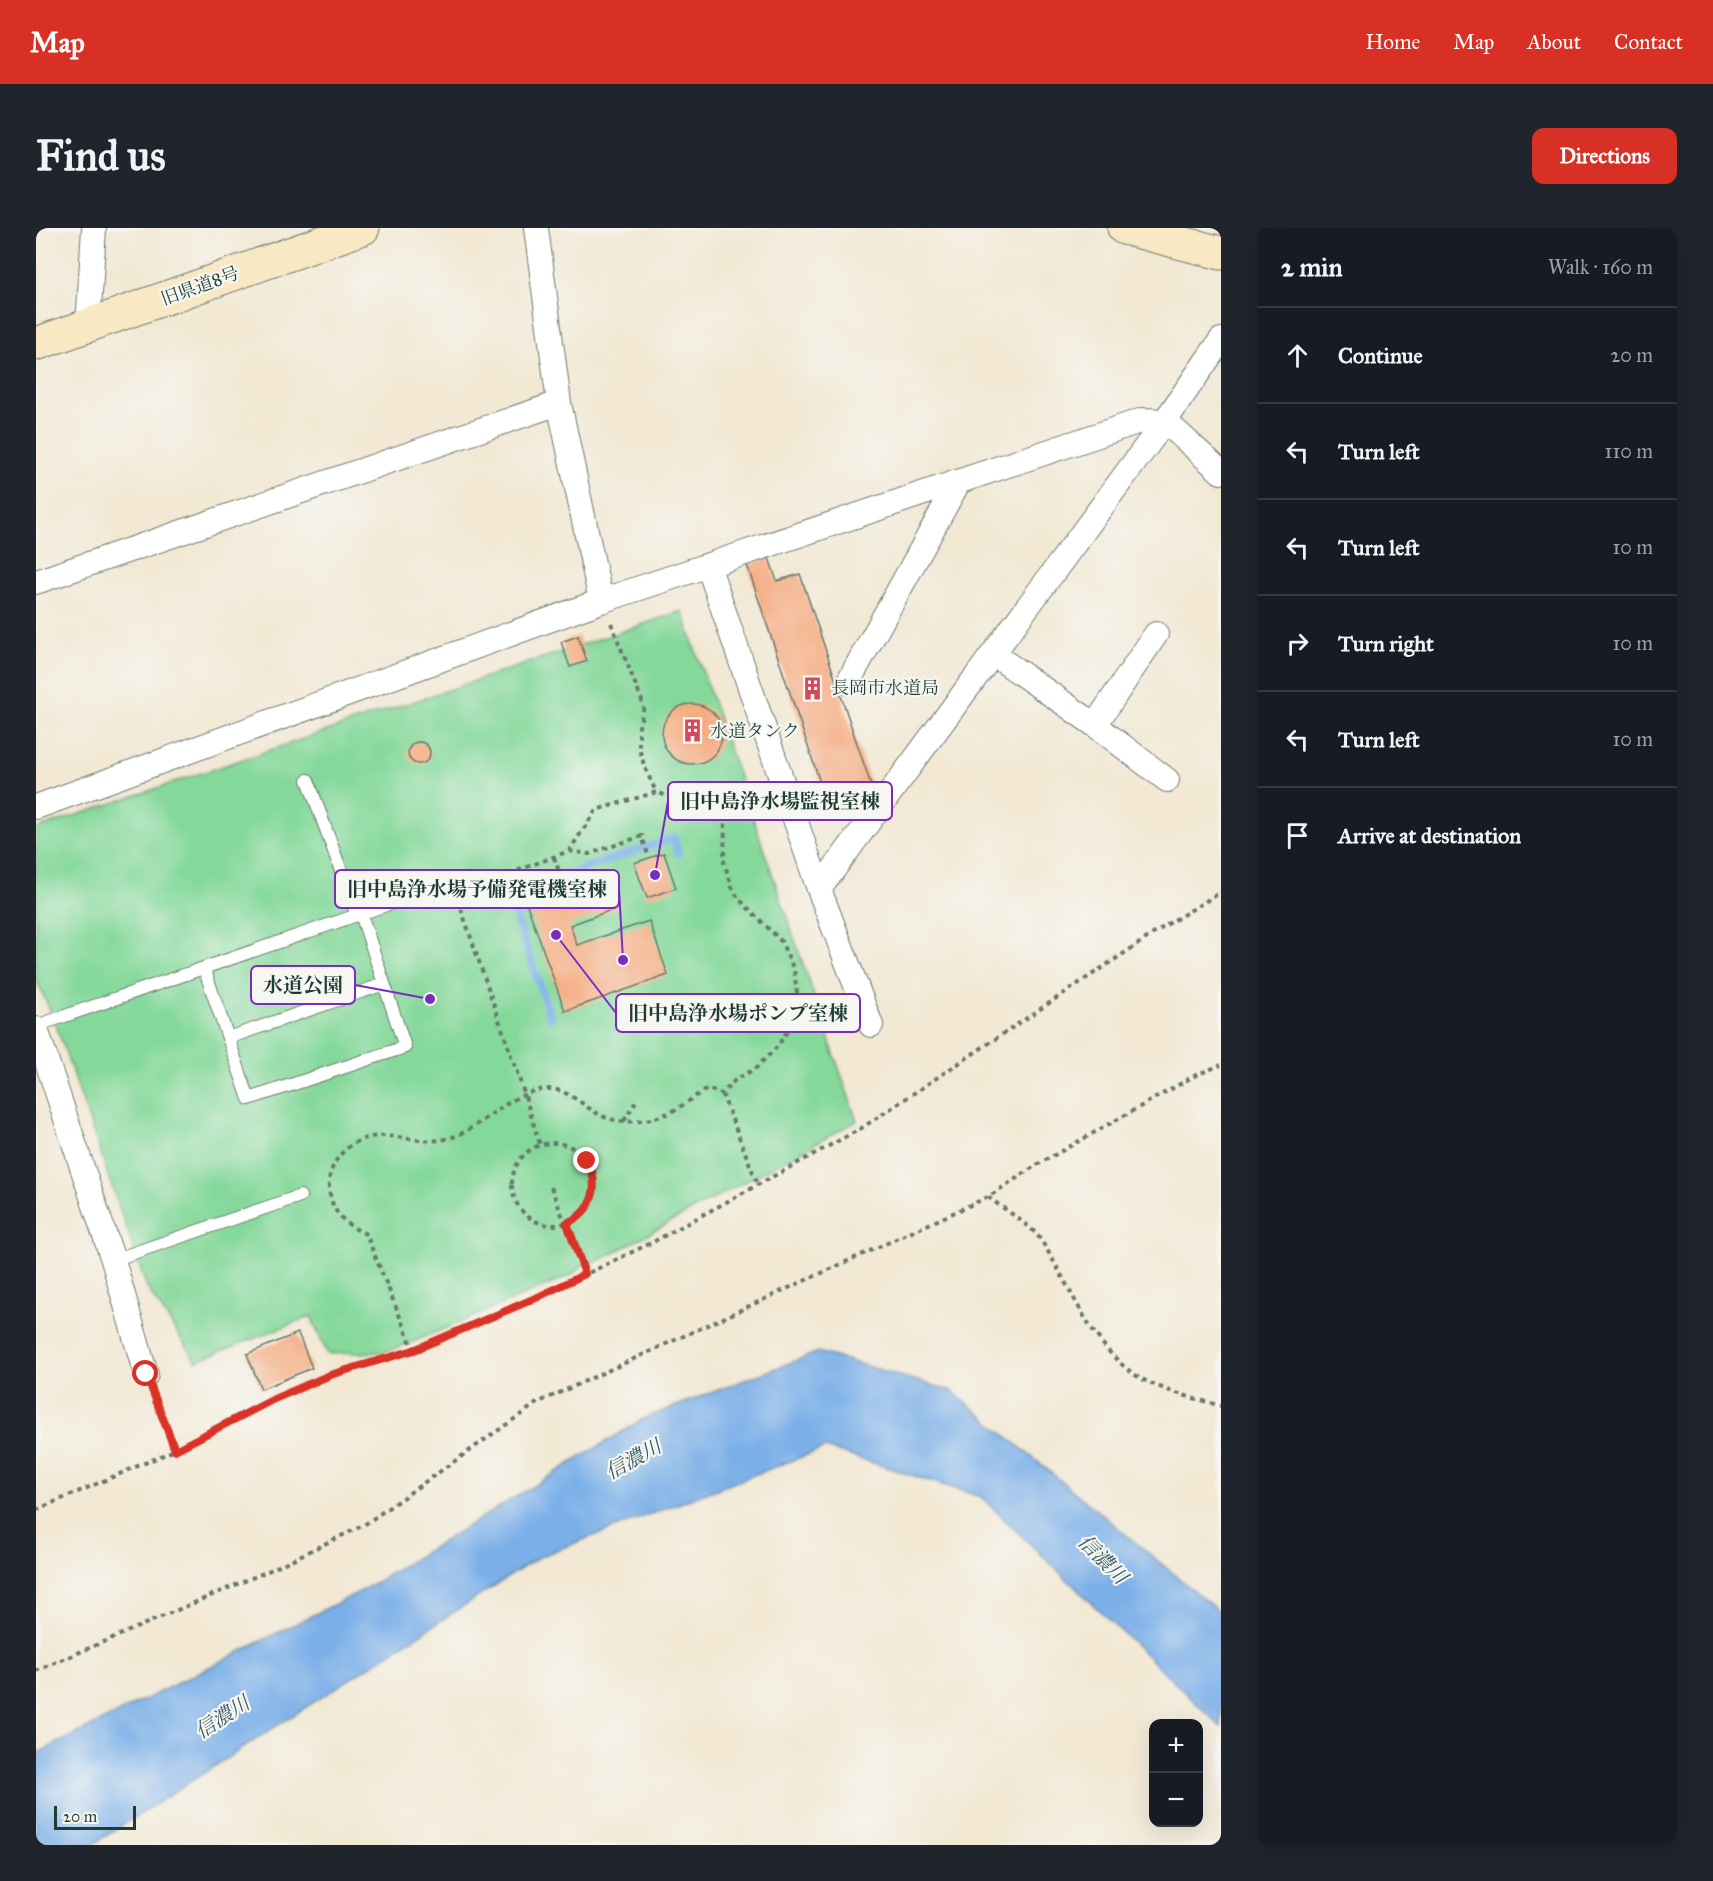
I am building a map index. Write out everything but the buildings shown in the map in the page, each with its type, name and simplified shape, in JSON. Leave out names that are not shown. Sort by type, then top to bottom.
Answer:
[{"type":"street","points":[[88,326],[94,228]]},
{"type":"street","name":"旧県道8号","points":[[36,344],[363,228]]},
{"type":"street","points":[[536,228],[559,403],[601,601]]},
{"type":"street","points":[[1124,228],[1221,253]]},
{"type":"street","points":[[819,890],[1165,421],[1221,340]]},
{"type":"street","points":[[36,582],[559,403]]},
{"type":"street","points":[[36,807],[601,601],[1143,420],[1165,421],[1221,472]]},
{"type":"street","points":[[848,682],[958,483]]},
{"type":"street","points":[[708,565],[819,890],[871,1025]]},
{"type":"street","points":[[1095,725],[1156,634]]},
{"type":"street","points":[[993,654],[1095,725],[1167,780]]},
{"type":"street","points":[[37,1036],[113,1260],[146,1374]]},
{"type":"lane","points":[[204,968],[249,1099],[405,1047],[359,915],[308,780]]},
{"type":"lane","points":[[37,1036],[204,968],[412,896]]},
{"type":"lane","points":[[228,1038],[384,984]]},
{"type":"lane","points":[[113,1260],[300,1196]]},
{"type":"path","points":[[601,601],[644,706],[639,727],[639,748],[645,768],[657,792]]},
{"type":"path","points":[[569,851],[596,810],[657,792],[674,799],[687,795],[703,797],[718,806],[725,821],[724,862],[732,887],[738,898],[781,941],[796,980],[798,1000],[796,1014],[783,1038],[766,1059],[756,1068],[735,1080],[722,1094]]},
{"type":"path","points":[[456,894],[569,851],[588,854],[642,836],[649,858]]},
{"type":"path","points":[[554,856],[565,889]]},
{"type":"path","points":[[412,896],[444,886],[456,894],[540,1145]]},
{"type":"path","points":[[36,1510],[175,1450],[274,1399],[330,1375],[414,1350],[538,1297],[653,1242],[860,1129],[1153,934],[1221,892]]},
{"type":"path","points":[[36,1671],[268,1571],[364,1525],[537,1403],[988,1197],[1035,1166],[1196,1075],[1221,1065]]},
{"type":"path","points":[[414,1350],[366,1234],[344,1221],[334,1210],[330,1199],[329,1183],[332,1169],[339,1156],[361,1139],[383,1135],[427,1141],[453,1137],[501,1107],[525,1096],[550,1089],[561,1091],[598,1114],[624,1121],[642,1121],[667,1114],[708,1089],[722,1094],[758,1185]]},
{"type":"path","points":[[624,1121],[638,1098]]},
{"type":"path","points":[[550,1143],[574,1151],[587,1161],[593,1175],[595,1189],[590,1204],[578,1217],[567,1223],[555,1225],[538,1221],[518,1206],[513,1197],[511,1182],[515,1165],[522,1154],[540,1145],[550,1143]]},
{"type":"path","points":[[551,1187],[585,1274]]},
{"type":"path","points":[[988,1197],[1037,1234],[1072,1296],[1109,1352],[1132,1372],[1160,1386],[1221,1406]]},
{"type":"path","points":[[146,1374],[175,1450]]},
{"type":"green space","points":[[682,611],[857,1121],[602,1259],[582,1265],[572,1275],[410,1343],[384,1352],[327,1354],[311,1316],[196,1361],[147,1288],[54,1019],[36,979],[36,829]]},
{"type":"water","name":"信濃川","points":[[818,1352],[952,1391],[1221,1613],[1221,1727],[981,1497],[825,1448],[541,1556],[92,1845],[36,1845],[36,1754],[363,1590],[645,1418]]},
{"type":"waterway","points":[[551,1018],[509,897],[513,892],[674,838],[678,853]]},
{"type":"place","name":"長岡市水道局","points":[[813,688]]},
{"type":"place","name":"水道タンク","points":[[692,731]]},
{"type":"place","name":"旧中島浄水場監視室棟","points":[[655,875]]},
{"type":"place","name":"旧中島浄水場ポンプ室棟","points":[[556,935]]},
{"type":"place","name":"旧中島浄水場予備発電機室棟","points":[[623,960]]},
{"type":"place","name":"水道公園","points":[[430,999]]},
{"type":"route","points":[[146,1374],[175,1450],[274,1399],[330,1375],[414,1350],[538,1297],[585,1274],[567,1223],[578,1217],[590,1204],[593,1196],[595,1189],[593,1175],[587,1161]]}]
